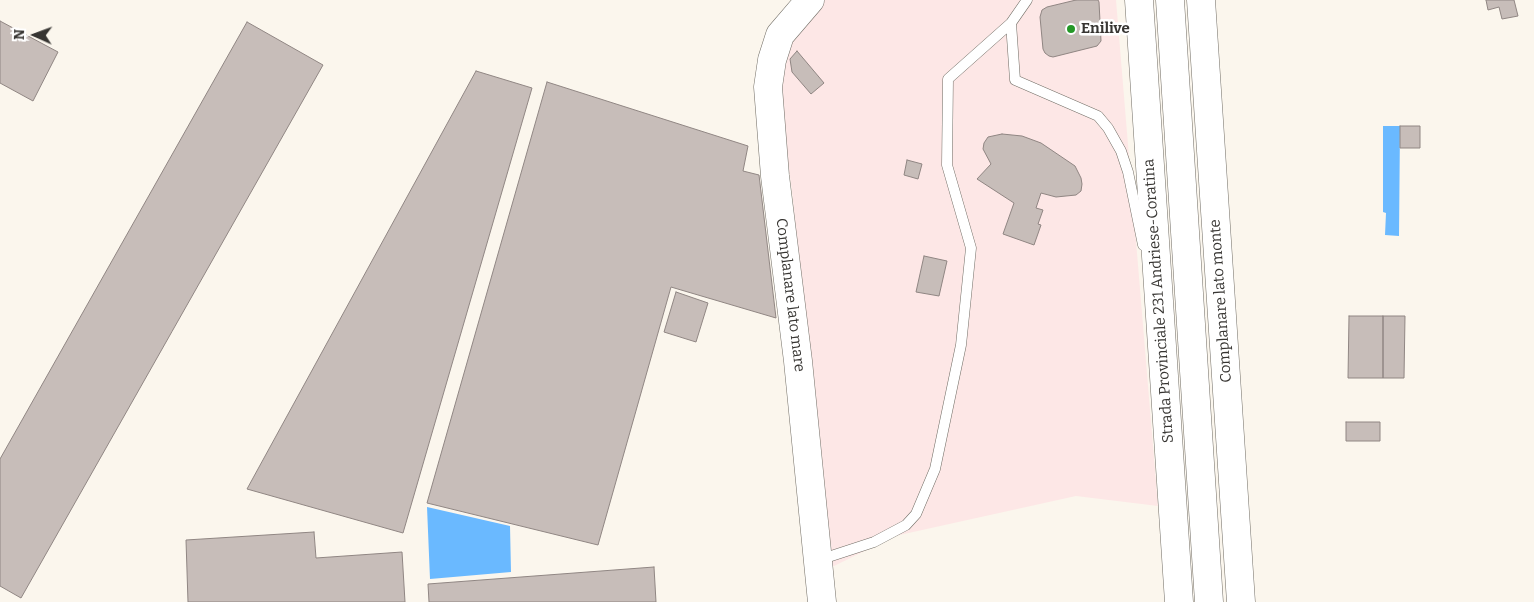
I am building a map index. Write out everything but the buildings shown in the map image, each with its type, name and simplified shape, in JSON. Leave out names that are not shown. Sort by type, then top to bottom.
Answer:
[{"type":"main road","name":"Complanare lato mare","points":[[810,0],[780,35],[772,60],[768,87],[775,176],[798,360],[822,602]]},
{"type":"main road","name":"Strada Provinciale 231 Andriese-Coratina","points":[[1139,0],[1179,602]]},
{"type":"main road","name":"Strada Provinciale 231 Andriese-Coratina","points":[[1170,0],[1209,602]]},
{"type":"main road","name":"Complanare lato monte","points":[[1202,0],[1241,602]]},
{"type":"lane","points":[[819,560],[874,542],[906,525],[916,514],[935,469],[961,345],[970,248],[947,165],[948,79],[1011,23],[1026,0]]},
{"type":"lane","points":[[1011,23],[1015,80],[1098,116],[1116,140],[1132,184],[1163,355]]},
{"type":"shaded area","points":[[825,0],[1116,0],[1158,506],[1076,496],[895,536],[830,568],[792,191],[779,102],[785,58],[795,33]]},
{"type":"water","points":[[1383,126],[1400,126],[1399,236],[1385,235],[1386,213],[1383,212]]},
{"type":"water","points":[[427,507],[510,526],[511,572],[430,579]]},
{"type":"place","name":"Enilive","points":[[1071,29]]}]
